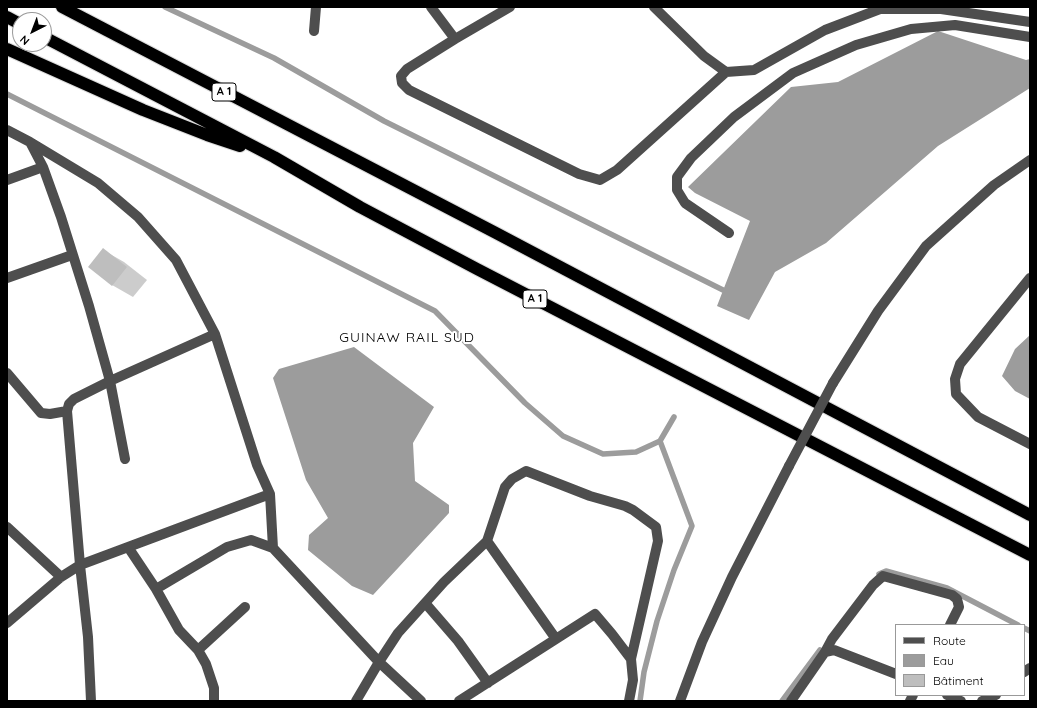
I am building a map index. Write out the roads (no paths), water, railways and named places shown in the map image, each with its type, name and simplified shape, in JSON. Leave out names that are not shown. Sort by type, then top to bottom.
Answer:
[{"type":"highway","name":"A 1","points":[[62,7],[496,233],[1030,515]]},
{"type":"highway","name":"A 1","points":[[52,41],[274,157],[401,229],[1030,555]]},
{"type":"highway","points":[[7,49],[143,110],[207,135],[274,157]]},
{"type":"street","points":[[314,32],[316,7]]},
{"type":"street","points":[[431,7],[454,39]]},
{"type":"street","points":[[510,7],[454,39],[407,69],[401,76],[402,83],[409,90],[572,171],[600,180],[617,170],[726,72],[754,70],[825,30],[880,9],[941,9],[1030,22]]},
{"type":"street","points":[[654,7],[704,56],[726,72]]},
{"type":"street","points":[[729,233],[685,203],[677,190],[678,177],[691,158],[734,117],[793,73],[856,45],[911,28],[955,25],[1030,37]]},
{"type":"street","points":[[7,130],[30,142],[98,183],[138,216],[176,260],[215,334],[257,465],[270,494],[273,548]]},
{"type":"street","points":[[30,142],[43,167],[61,217],[89,306],[110,381],[125,459]]},
{"type":"street","points":[[680,701],[702,642],[725,591],[788,466],[833,384],[878,311],[926,246],[994,185],[1030,160]]},
{"type":"street","points":[[7,180],[43,167]]},
{"type":"street","points":[[7,278],[72,254]]},
{"type":"street","points":[[1030,278],[960,364],[955,379],[956,394],[978,417],[1030,444]]},
{"type":"street","points":[[91,701],[88,637],[80,565],[67,411],[69,404],[74,399],[110,381],[215,334]]},
{"type":"street","points":[[7,373],[41,413],[50,414],[67,411]]},
{"type":"street","points":[[356,701],[398,633],[426,604],[444,582],[487,541],[506,487],[512,479],[526,471],[590,496],[625,506],[656,527],[658,541],[631,659],[633,680],[629,701]]},
{"type":"street","points":[[7,623],[61,577],[80,565],[270,494]]},
{"type":"street","points":[[7,527],[61,577]]},
{"type":"street","points":[[156,589],[227,547],[251,540],[273,548],[379,662],[421,701]]},
{"type":"street","points":[[487,541],[556,639]]},
{"type":"street","points":[[128,547],[156,589],[179,630],[198,650],[206,664],[214,688],[214,701]]},
{"type":"street","points":[[791,701],[825,652],[832,639],[873,584],[883,576],[952,595],[957,599],[959,608],[951,624]]},
{"type":"street","points":[[426,604],[458,641],[488,683]]},
{"type":"street","points":[[198,650],[245,607]]},
{"type":"street","points":[[459,701],[595,614],[631,659]]},
{"type":"street","points":[[825,652],[834,650],[895,674]]},
{"type":"street","points":[[949,696],[961,701]]},
{"type":"street","points":[[982,701],[994,696]]},
{"type":"water","points":[[938,31],[1026,60],[1030,59],[1030,88],[938,146],[826,243],[775,272],[749,320],[717,306],[750,221],[695,193],[688,187],[791,87],[838,82]]},
{"type":"water","points":[[1030,335],[1030,399],[1015,391],[1002,376],[1015,349]]},
{"type":"water","points":[[354,347],[434,407],[413,443],[415,481],[449,505],[449,513],[373,595],[352,586],[308,550],[309,535],[328,518],[306,480],[273,378],[279,369]]},
{"type":"waterway","points":[[165,7],[274,58],[384,121],[723,290]]},
{"type":"waterway","points":[[7,94],[435,311],[525,403],[563,436],[603,454],[636,452],[660,441],[674,417]]},
{"type":"waterway","points":[[640,701],[644,672],[657,621],[674,570],[692,526],[660,441]]},
{"type":"waterway","points":[[879,574],[886,571],[947,588],[1016,624]]},
{"type":"waterway","points":[[1025,628],[1030,631]]},
{"type":"waterway","points":[[782,701],[820,650]]},
{"type":"district","name":"GUINAW RAIL SUD","points":[[407,338]]}]
